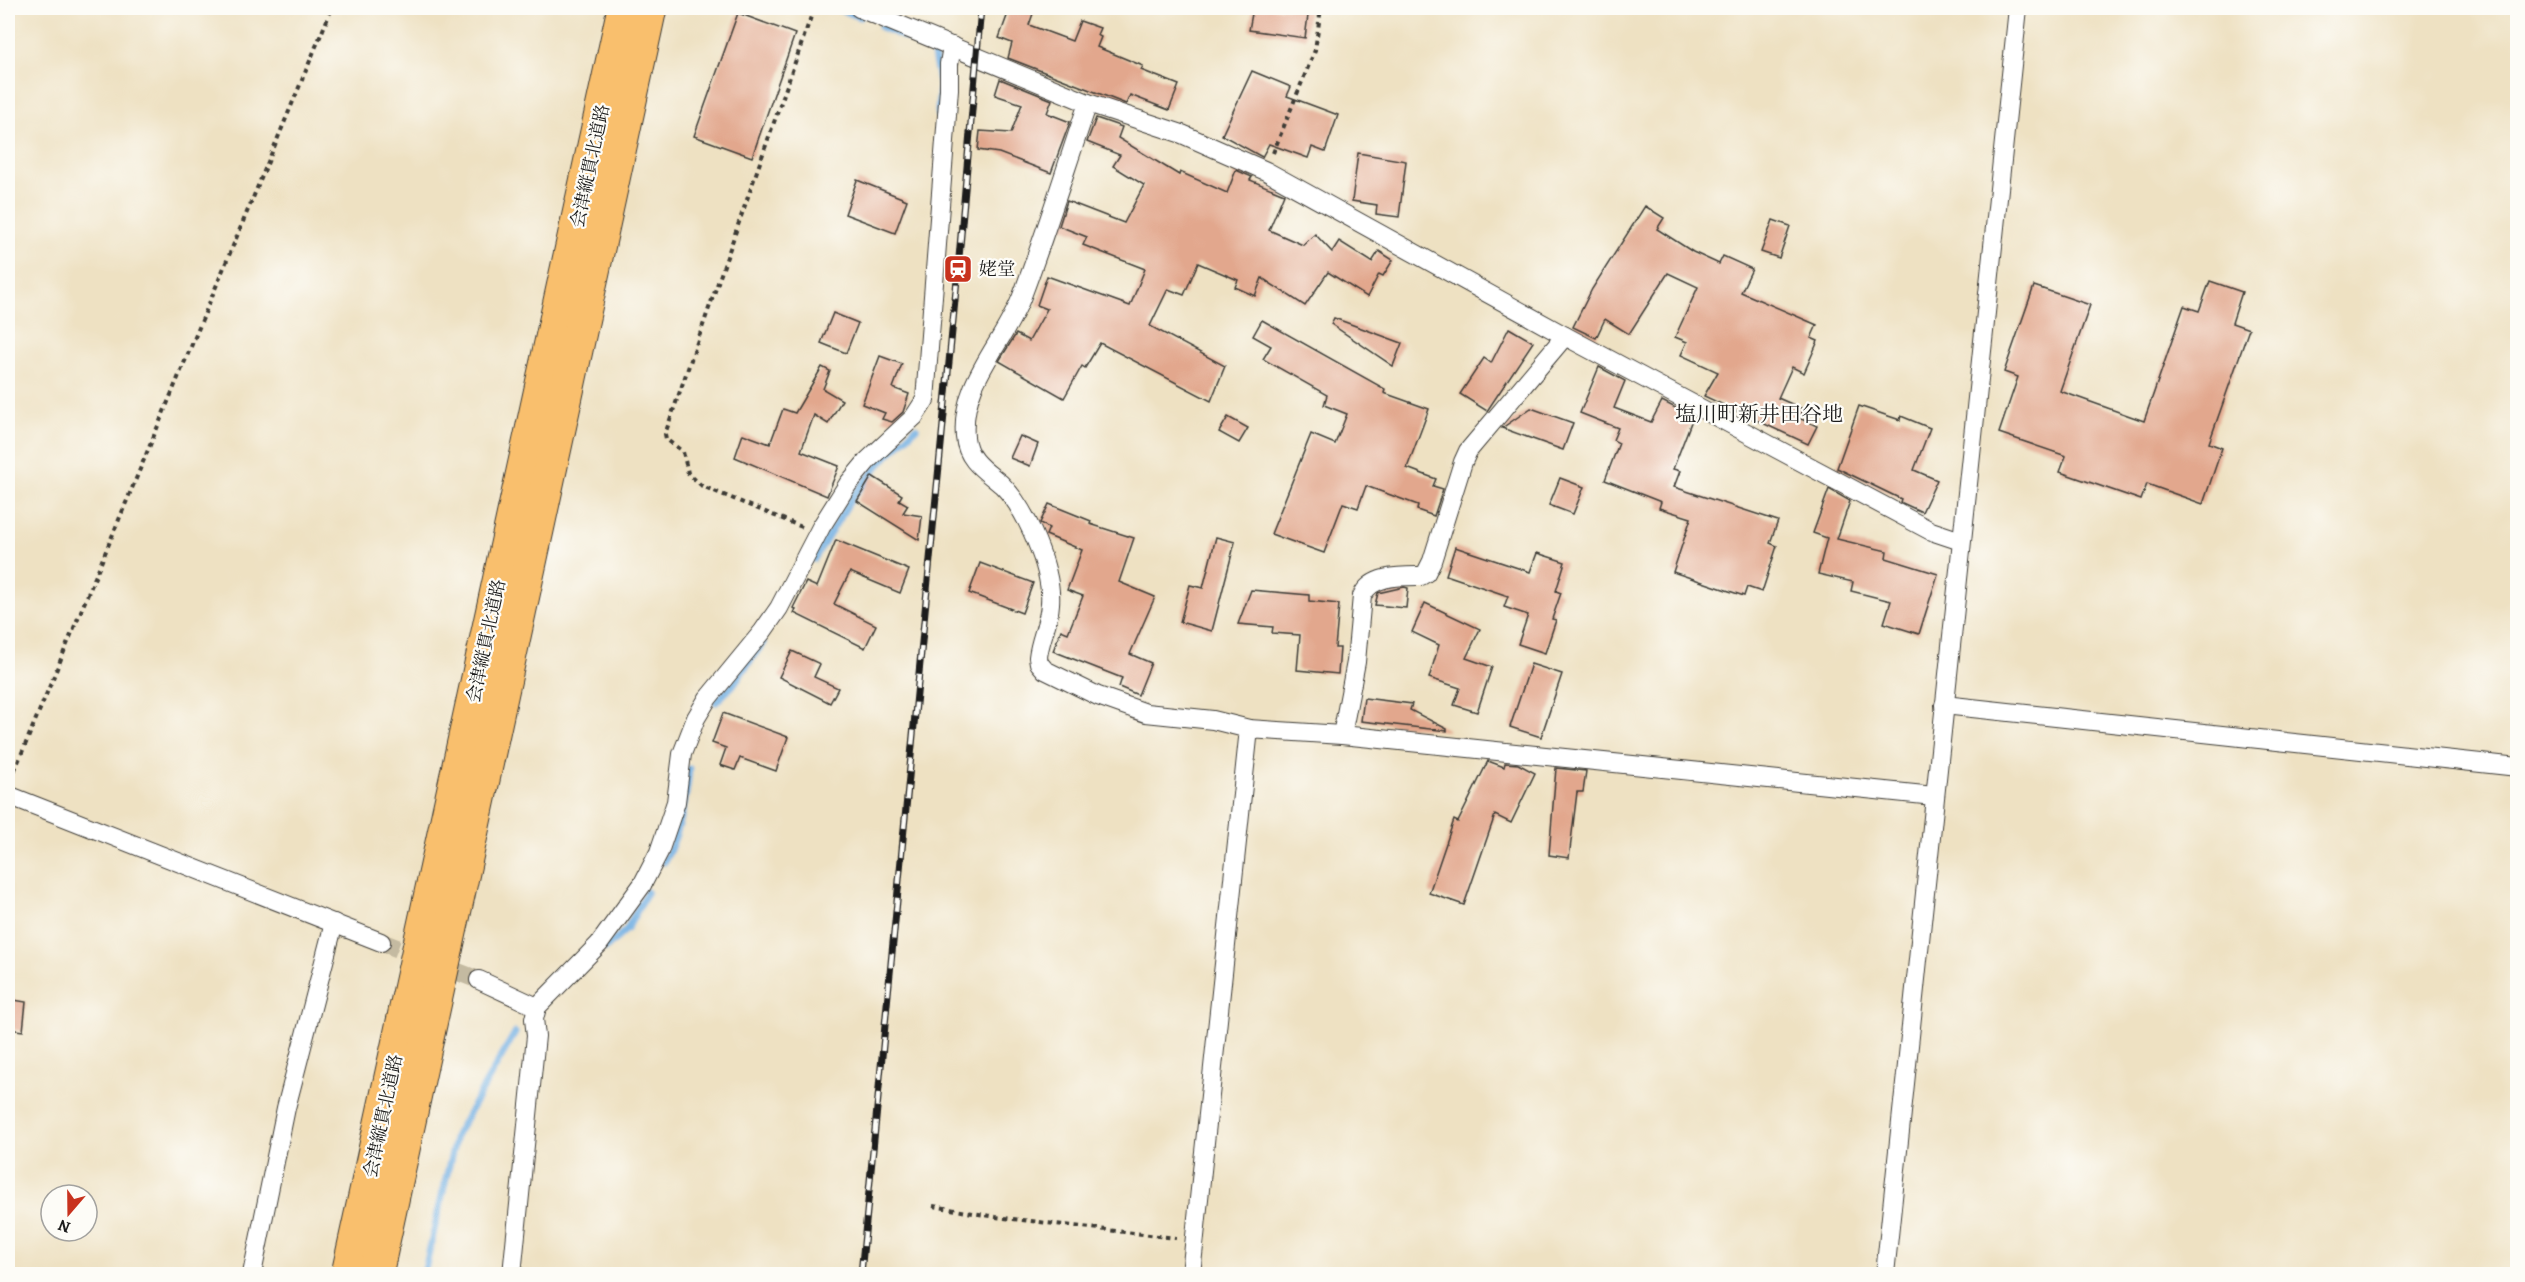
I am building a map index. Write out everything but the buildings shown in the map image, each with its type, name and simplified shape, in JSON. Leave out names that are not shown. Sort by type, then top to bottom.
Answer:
[{"type":"highway","name":"会津縦貫北道路","points":[[348,1275],[624,8]]},
{"type":"highway","name":"会津縦貫北道路","points":[[376,1275],[650,8]]},
{"type":"street","points":[[859,8],[1088,103],[1182,134],[1266,171],[1565,336],[1931,531],[1961,541]]},
{"type":"street","points":[[1885,1275],[2018,8]]},
{"type":"street","points":[[512,1275],[536,1036],[534,1018],[537,1007],[599,944],[642,885],[659,852],[676,802],[682,754],[696,718],[708,698],[768,623],[848,484],[868,460],[914,417],[925,399],[952,46]]},
{"type":"street","points":[[1088,103],[1013,319],[976,378],[970,394],[964,429],[968,449],[977,465],[1007,492],[1022,513],[1041,550],[1051,587],[1049,616],[1038,657],[1039,663],[1045,670],[1098,696],[1146,713],[1213,720],[1249,729],[1342,735],[1934,796]]},
{"type":"street","points":[[1342,735],[1356,662],[1362,596],[1366,587],[1377,580],[1421,576],[1426,573],[1432,561],[1465,457],[1565,336]]},
{"type":"street","points":[[1944,705],[2517,767]]},
{"type":"street","points":[[1191,1275],[1249,729]]},
{"type":"street","points":[[8,795],[381,942]]},
{"type":"street","points":[[252,1275],[286,1108],[334,923]]},
{"type":"street","points":[[479,980],[537,1007]]},
{"type":"path","points":[[8,788],[332,8]]},
{"type":"path","points":[[814,8],[665,434],[666,439],[683,452],[688,473],[702,486],[818,533]]},
{"type":"path","points":[[1266,171],[1315,50],[1321,8]]},
{"type":"path","points":[[933,1206],[996,1217],[1194,1240]]},
{"type":"waterway","points":[[837,8],[860,17]]},
{"type":"waterway","points":[[881,27],[933,49],[940,86],[938,115]]},
{"type":"waterway","points":[[814,559],[853,496],[882,461],[916,428]]},
{"type":"waterway","points":[[716,702],[733,685],[763,643]]},
{"type":"waterway","points":[[664,862],[681,817],[689,769]]},
{"type":"waterway","points":[[606,948],[627,929],[647,892]]},
{"type":"waterway","points":[[424,1274],[456,1135],[515,1033]]},
{"type":"tunnel","points":[[381,942],[479,980]]},
{"type":"railway","points":[[861,1274],[981,8]]},
{"type":"place","name":"姥堂","points":[[958,269]]},
{"type":"district","name":"塩川町新井田谷地","points":[[1759,414]]}]
